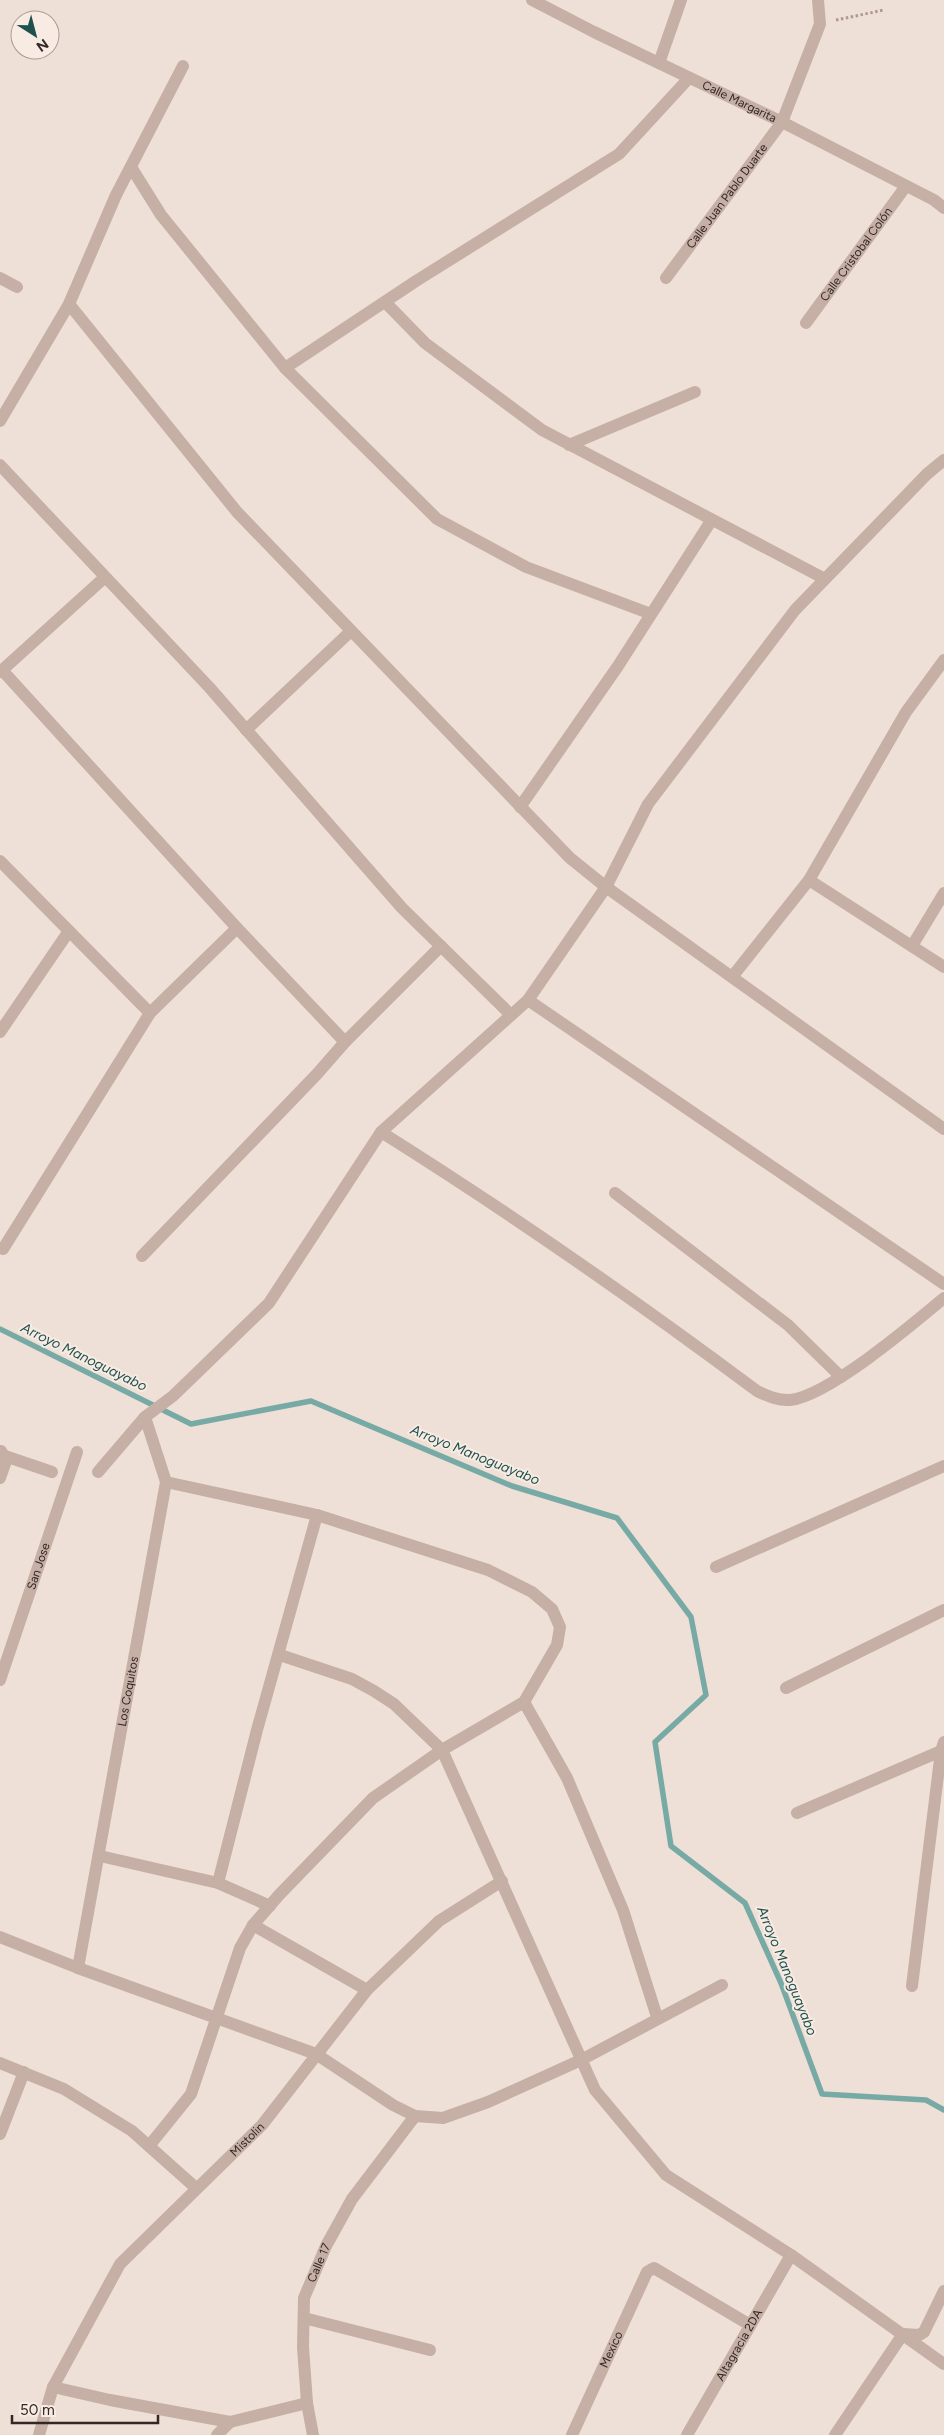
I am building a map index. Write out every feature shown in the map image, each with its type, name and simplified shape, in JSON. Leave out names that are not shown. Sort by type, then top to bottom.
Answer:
[{"type":"street","name":"Calle Margarita","points":[[532,0],[782,122],[934,200],[944,208]]},
{"type":"street","points":[[659,63],[681,0]]},
{"type":"street","name":"Calle Juan Pablo Duarte","points":[[666,278],[782,122],[820,24],[818,0]]},
{"type":"street","points":[[0,421],[69,304],[130,167],[183,66]]},
{"type":"street","points":[[285,368],[385,302],[619,154],[689,78]]},
{"type":"street","points":[[130,167],[161,215],[285,368],[437,520],[526,566],[651,614]]},
{"type":"street","name":"Calle Cristobal Colón","points":[[806,324],[906,186]]},
{"type":"street","points":[[0,278],[17,287]]},
{"type":"street","points":[[385,302],[425,343],[542,430],[711,521],[825,579]]},
{"type":"street","points":[[69,304],[237,512],[570,858],[606,887],[944,1129]]},
{"type":"street","points":[[569,445],[695,392]]},
{"type":"street","points":[[98,1472],[145,1417],[173,1396],[269,1303],[381,1132],[528,1000],[606,887],[648,804],[795,610],[927,474],[944,460]]},
{"type":"street","points":[[1,468],[209,688],[402,908],[511,1016]]},
{"type":"street","points":[[520,807],[651,614],[711,521]]},
{"type":"street","points":[[104,578],[1,671],[237,928],[345,1042]]},
{"type":"street","points":[[246,730],[351,631]]},
{"type":"street","points":[[732,977],[809,880],[906,712],[944,660]]},
{"type":"street","points":[[0,862],[150,1013]]},
{"type":"street","points":[[809,880],[944,967]]},
{"type":"street","points":[[912,946],[944,893]]},
{"type":"street","points":[[3,1249],[150,1013],[237,928]]},
{"type":"street","points":[[0,1032],[70,931]]},
{"type":"street","points":[[142,1256],[318,1074],[345,1042],[441,946]]},
{"type":"street","points":[[528,1000],[944,1284]]},
{"type":"street","points":[[381,1132],[628,1297],[758,1391],[773,1399],[791,1400],[813,1393],[841,1376],[903,1332],[944,1298]]},
{"type":"street","points":[[615,1193],[788,1325],[841,1376]]},
{"type":"street","name":"Los Coquitos","points":[[78,1968],[100,1856],[166,1482],[145,1417]]},
{"type":"street","name":"San Jose","points":[[0,1680],[77,1452]]},
{"type":"street","points":[[0,1478],[4,1456],[52,1472]]},
{"type":"street","points":[[716,1567],[944,1466]]},
{"type":"street","points":[[149,2146],[191,2094],[240,1948],[253,1926],[373,1798],[442,1750],[524,1702],[557,1645],[560,1628],[552,1609],[532,1592],[488,1570],[317,1515],[166,1482]]},
{"type":"street","points":[[218,1883],[257,1730],[280,1655],[317,1515]]},
{"type":"street","points":[[786,1688],[944,1610]]},
{"type":"street","points":[[280,1655],[352,1679],[374,1691],[394,1704],[442,1750],[595,2090],[666,2175],[791,2255],[944,2364]]},
{"type":"street","points":[[524,1702],[571,1787],[623,1910],[657,2017]]},
{"type":"street","points":[[797,1813],[942,1747]]},
{"type":"street","points":[[912,1986],[942,1747]]},
{"type":"street","points":[[100,1856],[218,1883],[270,1906]]},
{"type":"street","name":"Mistolin","points":[[39,2435],[53,2387],[120,2264],[262,2125],[367,1990],[438,1920],[502,1881]]},
{"type":"street","points":[[253,1926],[367,1990]]},
{"type":"street","points":[[0,1937],[78,1968],[316,2054],[393,2105],[415,2116],[443,2118],[488,2102],[581,2060],[657,2017],[722,1984]]},
{"type":"street","points":[[0,2063],[64,2089],[132,2131],[196,2188]]},
{"type":"street","points":[[0,2134],[24,2072]]},
{"type":"street","name":"Calle 17","points":[[313,2435],[307,2403],[303,2346],[304,2298],[326,2246],[352,2199],[415,2116]]},
{"type":"street","name":"Altagracia 2DA","points":[[688,2435],[791,2255]]},
{"type":"street","name":"Mexico","points":[[572,2435],[647,2272],[654,2268],[750,2325]]},
{"type":"street","points":[[903,2334],[919,2335],[924,2332],[944,2291]]},
{"type":"street","points":[[304,2318],[430,2350]]},
{"type":"street","points":[[835,2435],[903,2334]]},
{"type":"street","points":[[53,2387],[110,2400],[230,2422],[307,2403]]},
{"type":"street","points":[[217,2435],[230,2422]]},
{"type":"path","points":[[820,24],[884,10]]},
{"type":"waterway","name":"Arroyo Manoguayabo","points":[[0,1329],[191,1424],[311,1401],[512,1486],[617,1518],[691,1617],[706,1695],[655,1742],[671,1846],[745,1903],[781,1983],[822,2094],[926,2100],[944,2110]]}]
